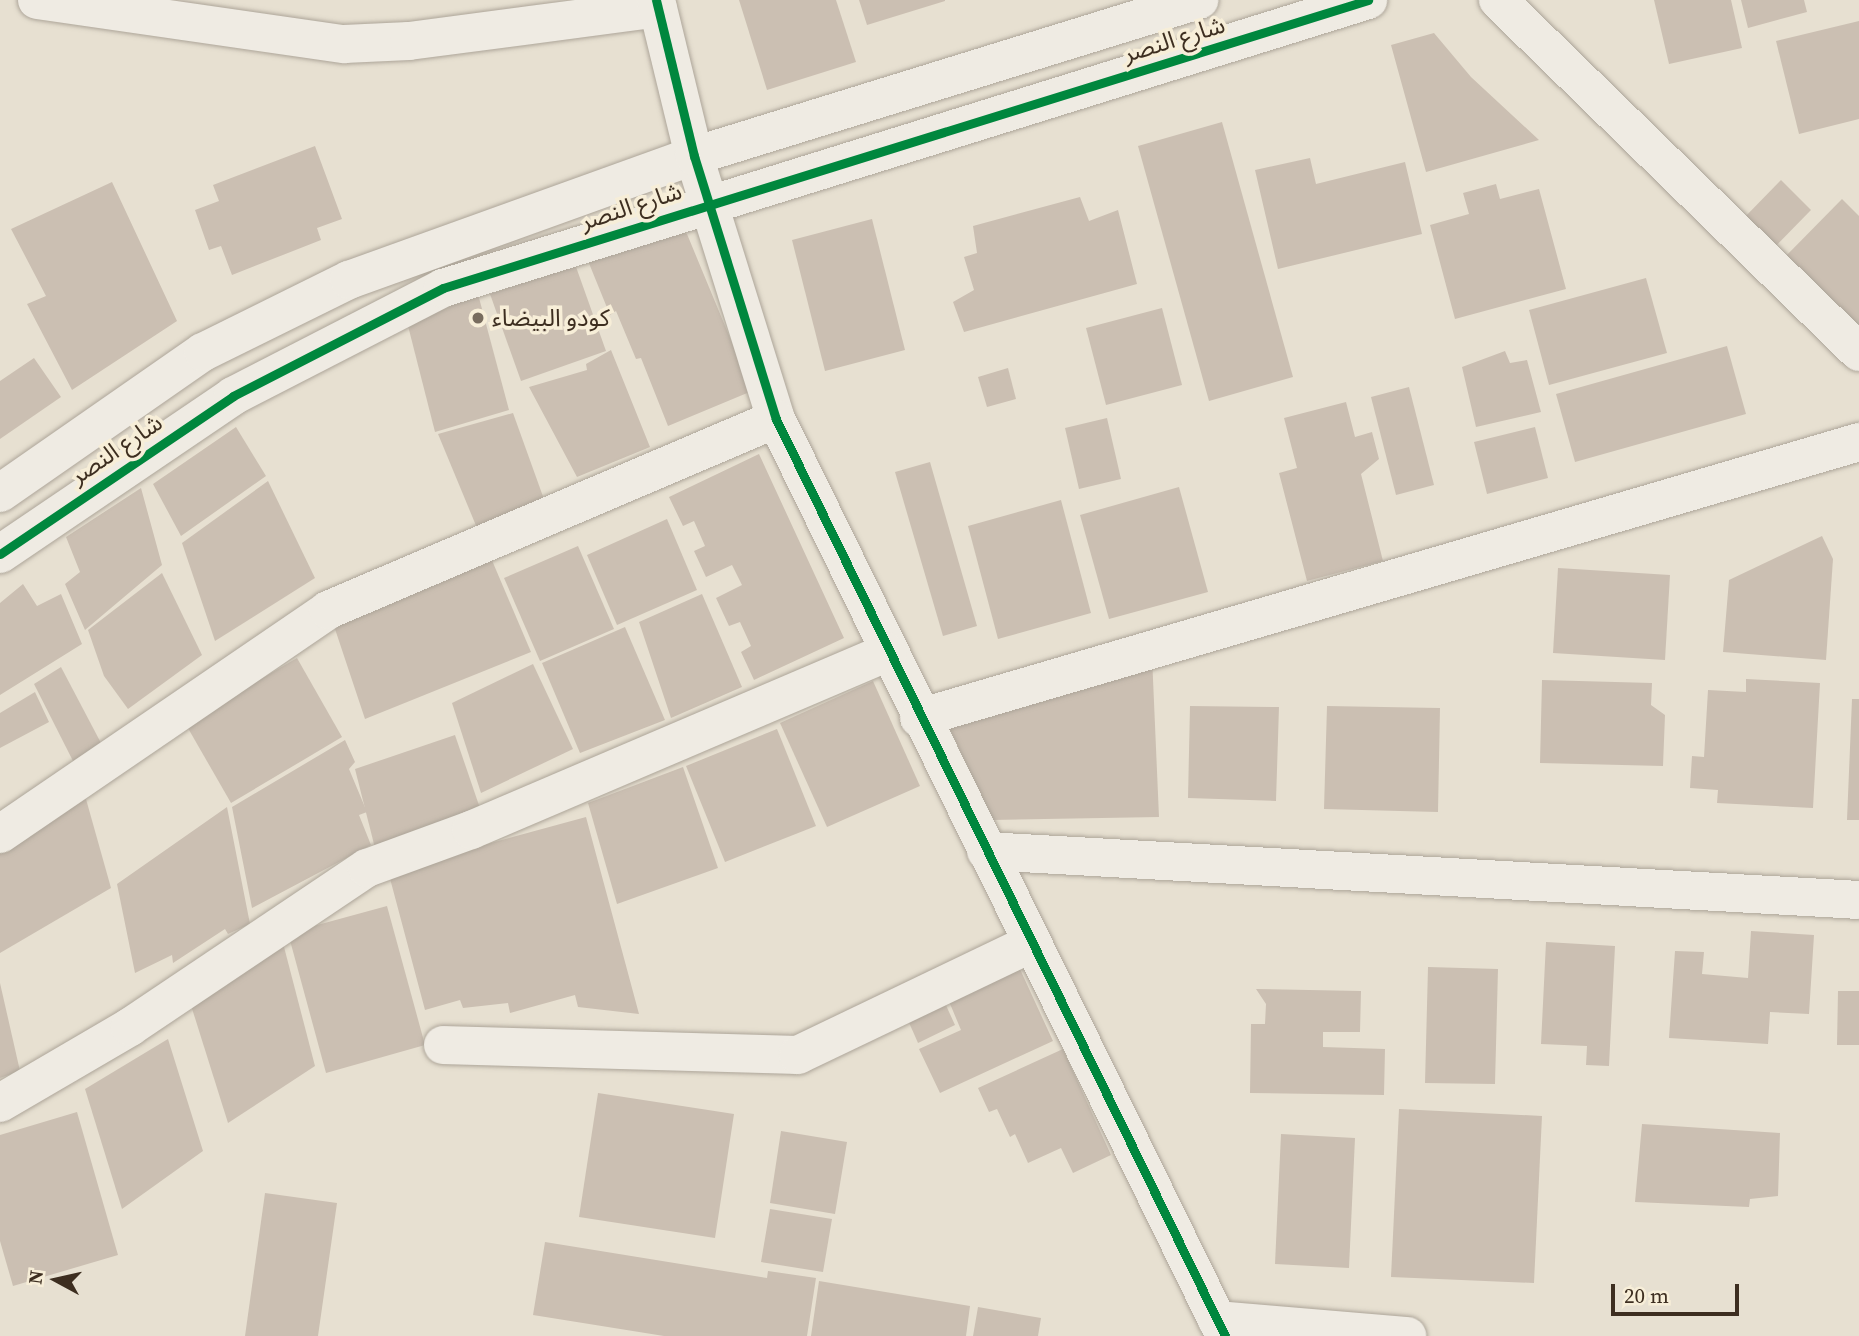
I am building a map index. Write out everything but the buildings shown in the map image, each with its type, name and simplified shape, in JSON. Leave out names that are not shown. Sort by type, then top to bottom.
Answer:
[{"type":"street","points":[[37,0],[344,44],[409,41],[657,4],[694,156],[776,419],[919,718],[1221,1328],[1407,1336]]},
{"type":"street","name":"شارع النصر","points":[[0,493],[135,395],[275,314],[424,249],[694,156],[1199,0]]},
{"type":"street","name":"شارع النصر","points":[[0,554],[166,438],[372,321],[443,288],[708,201],[1368,0]]},
{"type":"street","points":[[1499,0],[1859,352]]},
{"type":"street","points":[[0,834],[328,610],[776,419]]},
{"type":"street","points":[[919,718],[1859,442]]},
{"type":"street","points":[[0,1103],[119,1034],[367,868],[471,830],[888,652]]},
{"type":"street","points":[[986,851],[1859,900]]},
{"type":"street","points":[[443,1045],[798,1055],[1030,944]]},
{"type":"cycle path","points":[[656,0],[694,156],[776,419],[1225,1336]]},
{"type":"cycle path","points":[[0,554],[233,396],[443,288],[1368,0]]},
{"type":"place","name":"كودو البيضاء","points":[[478,318]]}]
